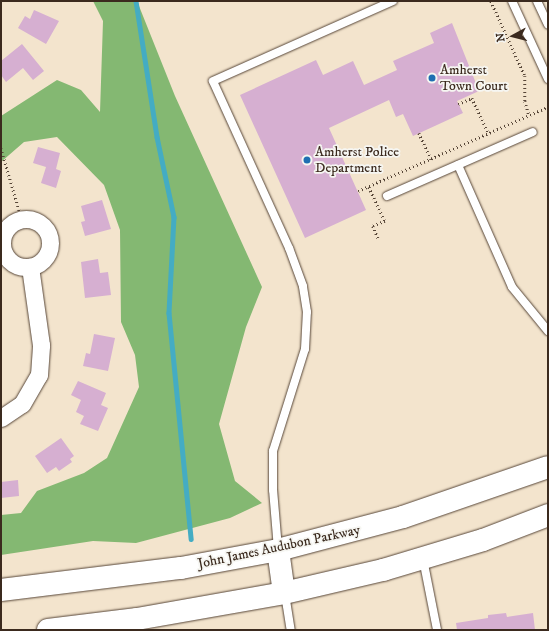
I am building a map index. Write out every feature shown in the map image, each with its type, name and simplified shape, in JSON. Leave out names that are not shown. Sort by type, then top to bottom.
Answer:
[{"type":"main road","name":"John James Audubon Parkway","points":[[1,590],[181,568],[278,550],[403,517],[548,467]]},
{"type":"main road","points":[[48,630],[137,619],[284,593],[423,558],[483,540],[548,515]]},
{"type":"main road","points":[[278,550],[284,593]]},
{"type":"street","points":[[22,220],[39,223],[45,229],[49,240],[48,252],[44,259],[30,267],[15,265],[9,261],[2,247],[4,232],[10,225],[22,220]]},
{"type":"street","points":[[1,418],[22,404],[39,375],[41,345],[30,267]]},
{"type":"lane","points":[[278,550],[272,490],[274,451],[305,349],[307,312],[303,286],[289,248],[213,81],[393,1]]},
{"type":"lane","points":[[512,1],[548,79]]},
{"type":"lane","points":[[537,1],[548,25]]},
{"type":"lane","points":[[387,196],[533,132]]},
{"type":"lane","points":[[458,165],[512,287],[548,331]]},
{"type":"lane","points":[[423,558],[437,630]]},
{"type":"lane","points":[[284,593],[290,630]]},
{"type":"path","points":[[491,1],[526,76],[526,101],[529,115]]},
{"type":"path","points":[[458,104],[472,98],[488,134]]},
{"type":"path","points":[[358,191],[548,107]]},
{"type":"path","points":[[419,133],[431,159]]},
{"type":"path","points":[[1,148],[22,220]]},
{"type":"path","points":[[369,186],[385,221],[373,226],[378,238]]},
{"type":"green space","points":[[93,1],[137,1],[175,96],[262,287],[246,327],[219,424],[235,481],[262,503],[230,518],[136,543],[93,541],[1,555],[1,515],[21,513],[37,491],[84,473],[107,458],[139,387],[135,355],[121,322],[120,230],[104,185],[57,137],[24,142],[1,162],[1,116],[57,80],[81,90],[100,112],[103,21]]},
{"type":"building","points":[[34,10],[59,21],[46,44],[18,28],[25,16],[30,19]]},
{"type":"building","name":"Amherst Police Department","points":[[452,23],[479,91],[457,101],[463,113],[413,136],[403,114],[396,117],[389,100],[329,128],[366,210],[305,238],[240,95],[316,60],[323,75],[353,61],[364,85],[397,70],[393,61],[434,43],[430,33]]},
{"type":"building","points":[[22,44],[44,71],[33,80],[23,68],[6,82],[1,75],[1,61]]},
{"type":"building","points":[[38,147],[60,153],[56,169],[61,171],[56,188],[41,183],[46,167],[33,163]]},
{"type":"building","points":[[102,200],[111,229],[85,236],[81,222],[85,221],[81,206]]},
{"type":"building","points":[[98,259],[100,273],[108,272],[111,295],[85,298],[81,262]]},
{"type":"building","points":[[94,334],[115,338],[108,371],[83,366],[86,353],[90,354]]},
{"type":"building","points":[[78,381],[106,393],[101,405],[108,408],[98,431],[80,424],[84,416],[76,412],[81,400],[71,395]]},
{"type":"building","points":[[61,438],[74,456],[70,459],[72,462],[59,471],[56,467],[47,473],[35,456]]},
{"type":"building","points":[[18,480],[19,496],[1,498],[1,482]]},
{"type":"building","points":[[506,613],[507,617],[533,613],[535,630],[457,630],[456,623],[488,618],[488,615]]},
{"type":"waterway","points":[[136,1],[157,137],[174,217],[169,313],[191,539]]},
{"type":"place","name":"Amherst Town Court","points":[[432,78]]},
{"type":"place","name":"Amherst Police Department","points":[[307,160]]}]
